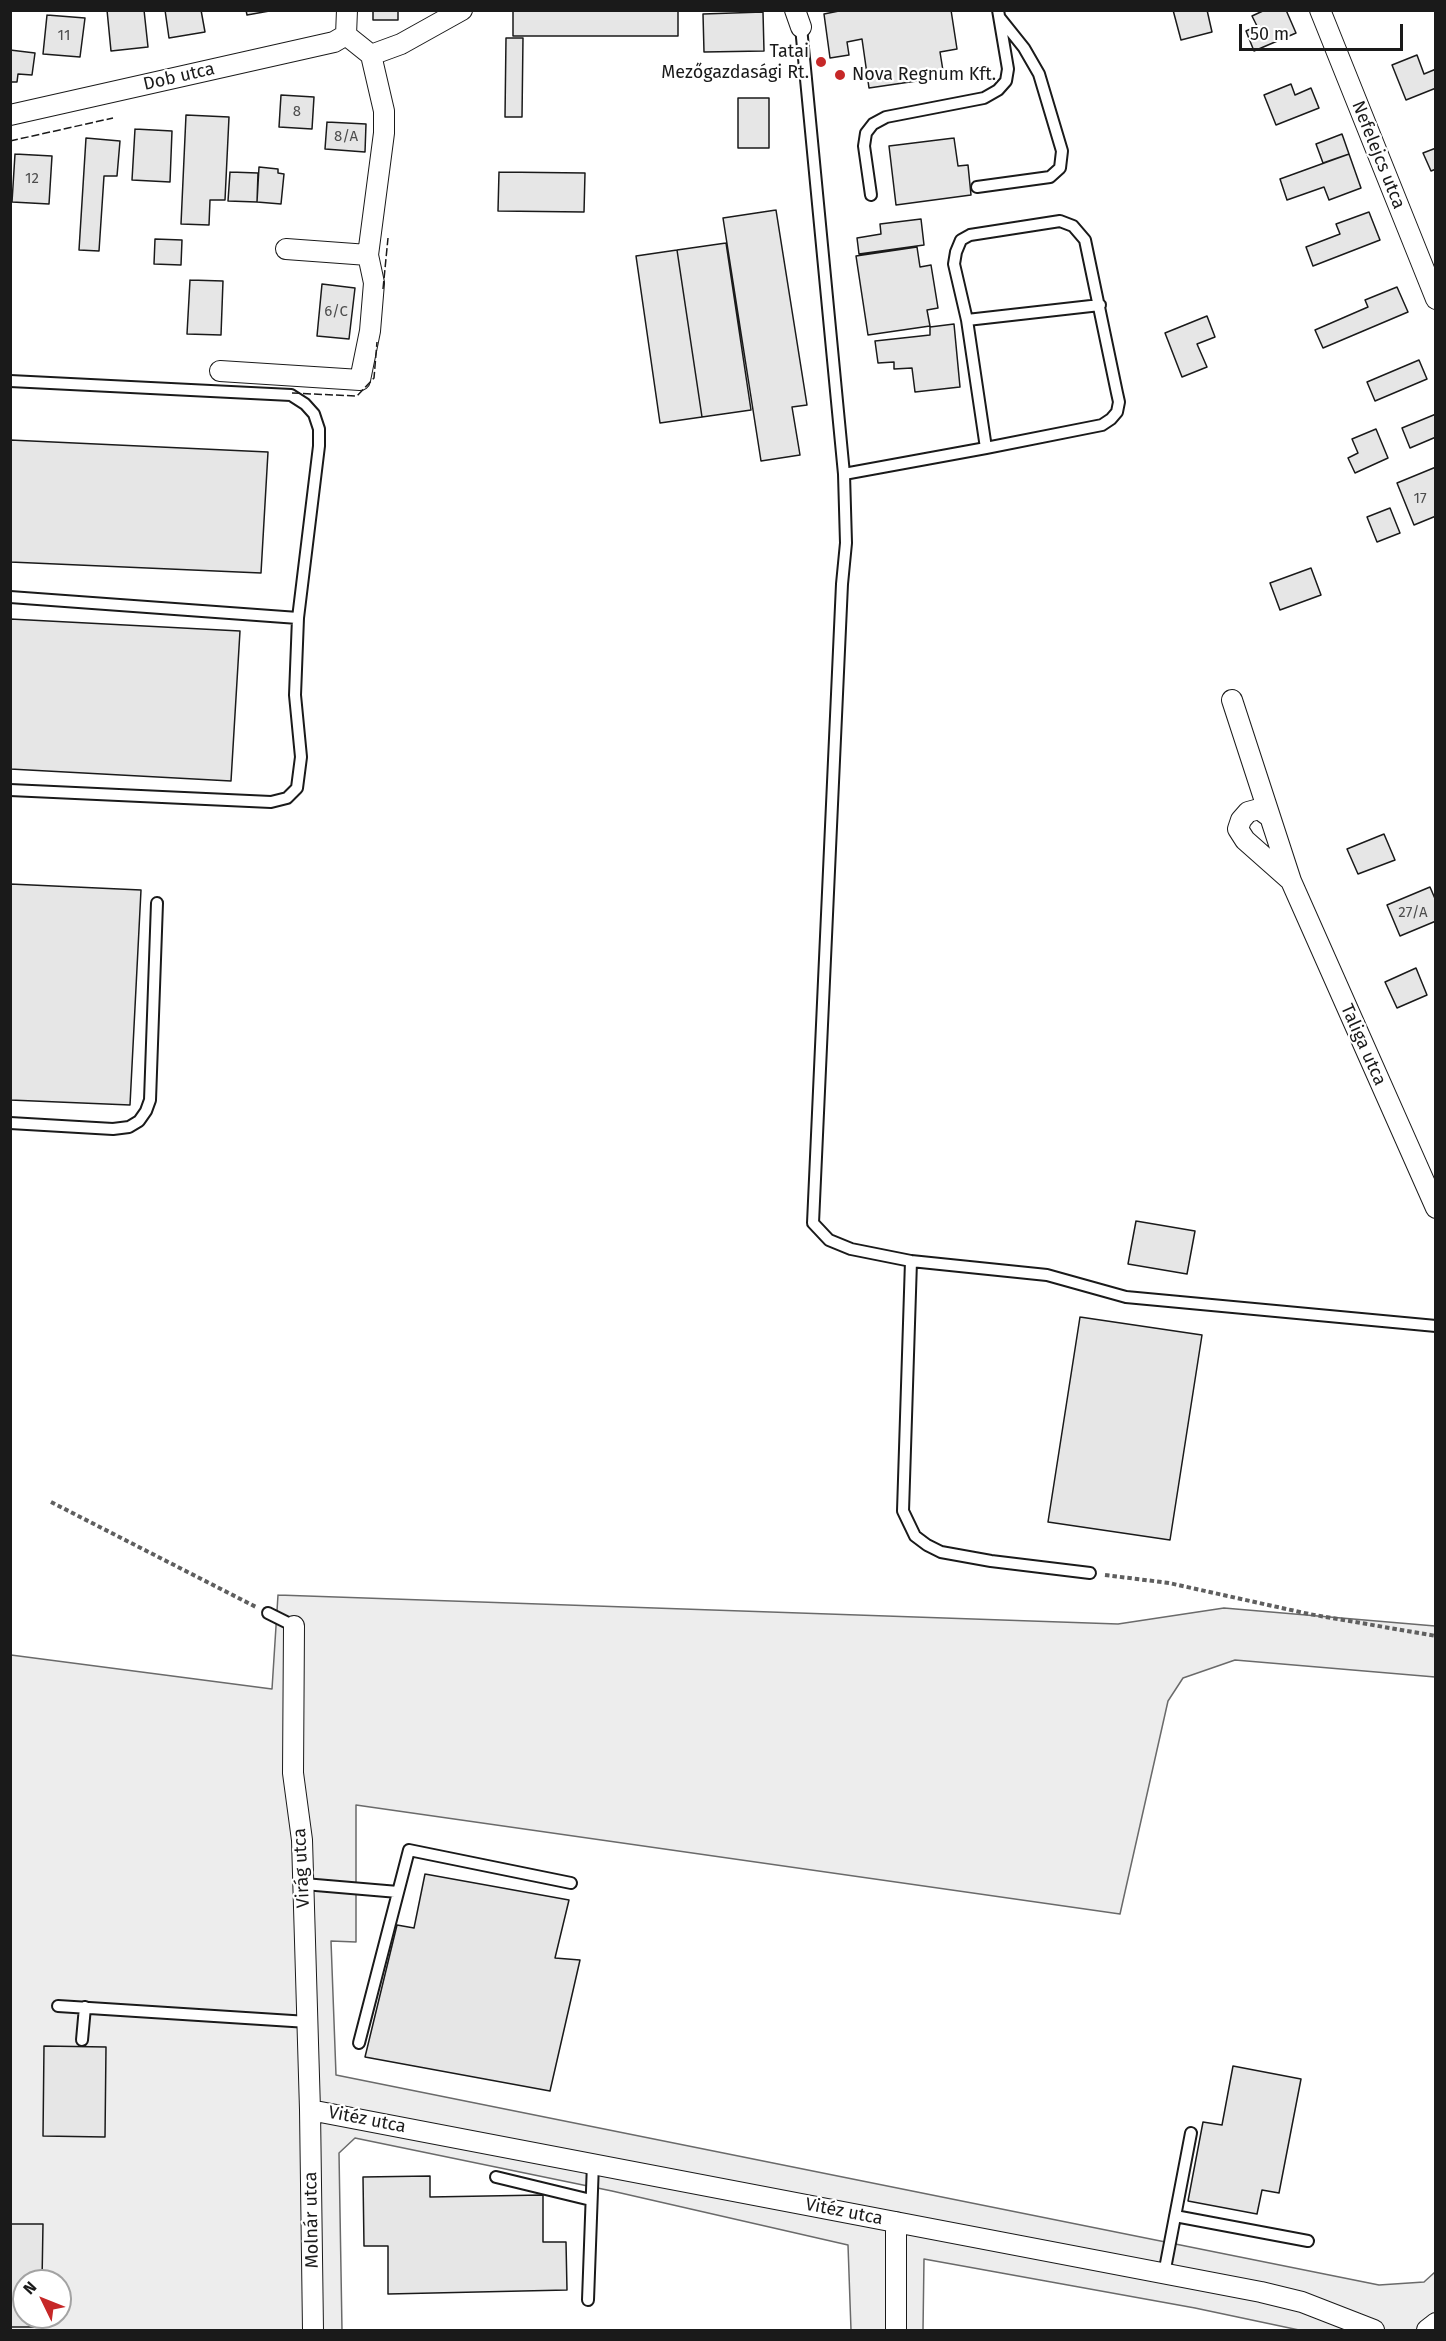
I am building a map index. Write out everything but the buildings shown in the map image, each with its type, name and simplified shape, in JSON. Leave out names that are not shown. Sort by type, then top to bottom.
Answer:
[{"type":"street","points":[[220,371],[360,380],[370,331],[374,283],[368,255],[384,134],[381,93],[371,55],[346,34],[347,10]]},
{"type":"street","points":[[371,55],[424,32],[462,10]]},
{"type":"street","name":"Nefelejcs utca","points":[[1320,10],[1436,299]]},
{"type":"street","name":"Dob utca","points":[[10,115],[334,42],[346,34]]},
{"type":"street","points":[[286,249],[368,255]]},
{"type":"street","name":"Taliga utca","points":[[1232,700],[1291,881],[1436,1208]]},
{"type":"street","name":"Taliga utca","points":[[1270,817],[1259,809],[1248,812],[1240,820],[1238,830],[1245,840],[1291,881]]},
{"type":"street","name":"Virág utca","points":[[294,1626],[293,1773],[302,1840],[310,2110]]},
{"type":"street","name":"Vitéz utca","points":[[310,2110],[1261,2292],[1302,2302],[1374,2331]]},
{"type":"street","name":"Molnár utca","points":[[310,2110],[313,2331]]},
{"type":"street","points":[[896,2222],[896,2331]]},
{"type":"street","points":[[1427,2331],[1436,2323]]},
{"type":"lane","points":[[977,188],[1050,177],[1060,168],[1062,152],[1039,74],[1024,48],[999,14]]},
{"type":"lane","points":[[871,195],[864,146],[866,133],[873,123],[886,117],[984,98],[998,90],[1006,81],[1008,69],[999,14]]},
{"type":"lane","points":[[798,19],[844,474],[846,543],[813,1223],[829,1240],[851,1250],[911,1261],[1047,1275],[1126,1297],[1436,1326]]},
{"type":"lane","points":[[844,474],[986,448],[1102,425],[1112,419],[1117,412],[1119,402],[1085,240],[1073,226],[1060,221],[970,235],[961,240],[956,252],[954,264],[967,320],[986,448]]},
{"type":"lane","points":[[967,320],[1100,305]]},
{"type":"lane","points":[[10,381],[291,395],[305,404],[314,414],[319,429],[319,446],[298,618],[295,695],[301,757],[297,788],[287,798],[271,802],[10,790]]},
{"type":"lane","points":[[10,597],[298,618]]},
{"type":"lane","points":[[10,1124],[114,1129],[129,1127],[139,1121],[146,1111],[150,1100],[157,903]]},
{"type":"lane","points":[[911,1261],[903,1511],[915,1536],[941,1552],[991,1561],[1089,1573]]},
{"type":"lane","points":[[268,1613],[294,1626]]},
{"type":"lane","points":[[359,2043],[409,1851],[571,1883]]},
{"type":"lane","points":[[303,1884],[398,1892]]},
{"type":"lane","points":[[58,2006],[308,2022]]},
{"type":"lane","points":[[82,2040],[85,2007]]},
{"type":"lane","points":[[1164,2274],[1191,2133]]},
{"type":"lane","points":[[588,2300],[593,2163]]},
{"type":"lane","points":[[496,2177],[591,2200]]},
{"type":"lane","points":[[1175,2216],[1308,2241]]},
{"type":"path","points":[[51,1502],[268,1613]]},
{"type":"path","points":[[1089,1573],[1169,1583],[1309,1614],[1436,1636]]},
{"type":"shaded area","points":[[278,1595],[1118,1624],[1224,1608],[1435,1626],[1435,1677],[1235,1660],[1183,1678],[1168,1701],[1120,1914],[356,1805],[356,1942],[331,1941],[336,2075],[1379,2285],[1424,2282],[1435,2272],[1435,2330],[1299,2330],[1195,2308],[924,2259],[923,2330],[851,2330],[848,2245],[612,2191],[355,2138],[339,2153],[342,2330],[11,2330],[11,1655],[272,1689]]},
{"type":"fence","points":[[10,141],[113,118]]},
{"type":"fence","points":[[383,289],[388,238]]},
{"type":"fence","points":[[292,393],[357,396],[374,378],[377,342]]},
{"type":"place","name":"Tatai Mezőgazdasági Rt.","points":[[821,62]]},
{"type":"place","name":"Nova Regnum Kft.","points":[[840,75]]}]
